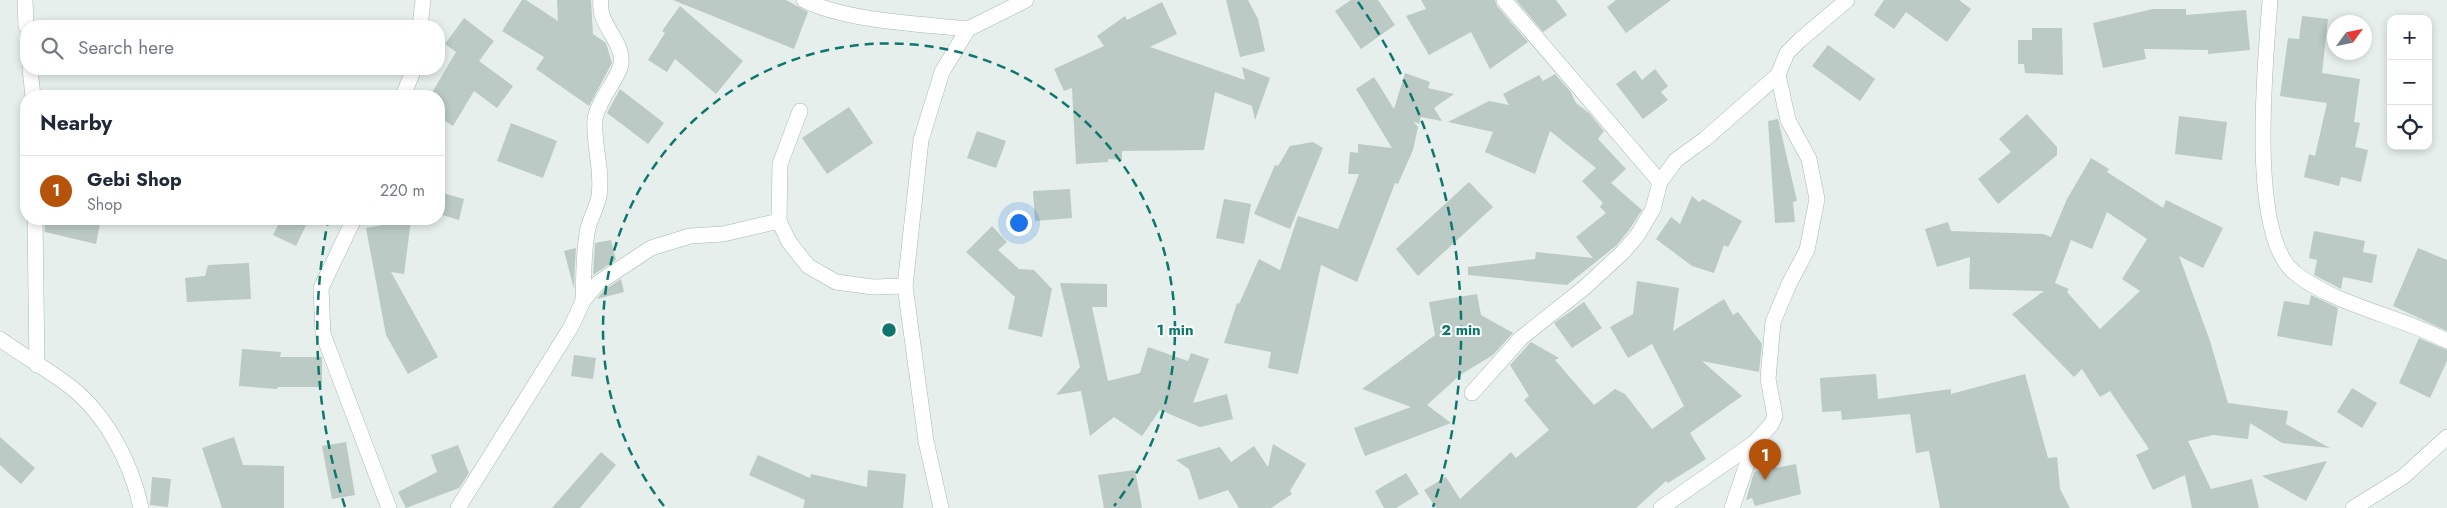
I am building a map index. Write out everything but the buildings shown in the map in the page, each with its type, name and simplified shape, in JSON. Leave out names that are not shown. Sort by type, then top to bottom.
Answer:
[{"type":"street","points":[[25,0],[26,20]]},
{"type":"street","points":[[421,20],[423,0]]},
{"type":"street","points":[[583,301],[585,245],[588,226],[599,197],[601,171],[596,119],[606,91],[621,65],[620,48],[606,24],[600,7],[601,0]]},
{"type":"street","points":[[804,0],[817,7],[879,19],[968,29]]},
{"type":"street","points":[[941,508],[926,440],[905,286],[921,140],[942,72],[968,29],[1026,0]]},
{"type":"street","points":[[1504,0],[1660,182]]},
{"type":"street","points":[[1472,393],[1521,338],[1584,288],[1623,252],[1637,236],[1653,209],[1660,182],[1676,160],[1706,139],[1778,75],[1787,53],[1847,0]]},
{"type":"street","points":[[2270,0],[2262,122],[2263,164],[2265,195],[2281,255],[2288,267],[2304,280],[2332,294],[2447,341]]},
{"type":"street","points":[[31,75],[32,90]]},
{"type":"street","points":[[406,90],[412,75]]},
{"type":"street","points":[[1661,508],[1754,443],[1771,425],[1775,416],[1768,379],[1773,322],[1789,284],[1807,250],[1817,199],[1810,159],[1788,120],[1778,75]]},
{"type":"street","points":[[800,111],[780,164],[779,221],[789,242],[808,266],[836,282],[873,287],[905,286]]},
{"type":"street","points":[[458,508],[571,327],[583,301],[598,283],[651,248],[690,236],[723,234],[779,221]]},
{"type":"street","points":[[35,225],[37,365]]},
{"type":"street","points":[[351,225],[321,288],[323,334],[389,508]]},
{"type":"street","points":[[0,339],[65,382],[93,409],[110,432],[131,472],[141,508]]},
{"type":"street","points":[[2353,508],[2403,477],[2447,437]]},
{"type":"street","points":[[1732,508],[1754,443]]},
{"type":"place","name":"Gebi Shop","points":[[1765,480]]}]
